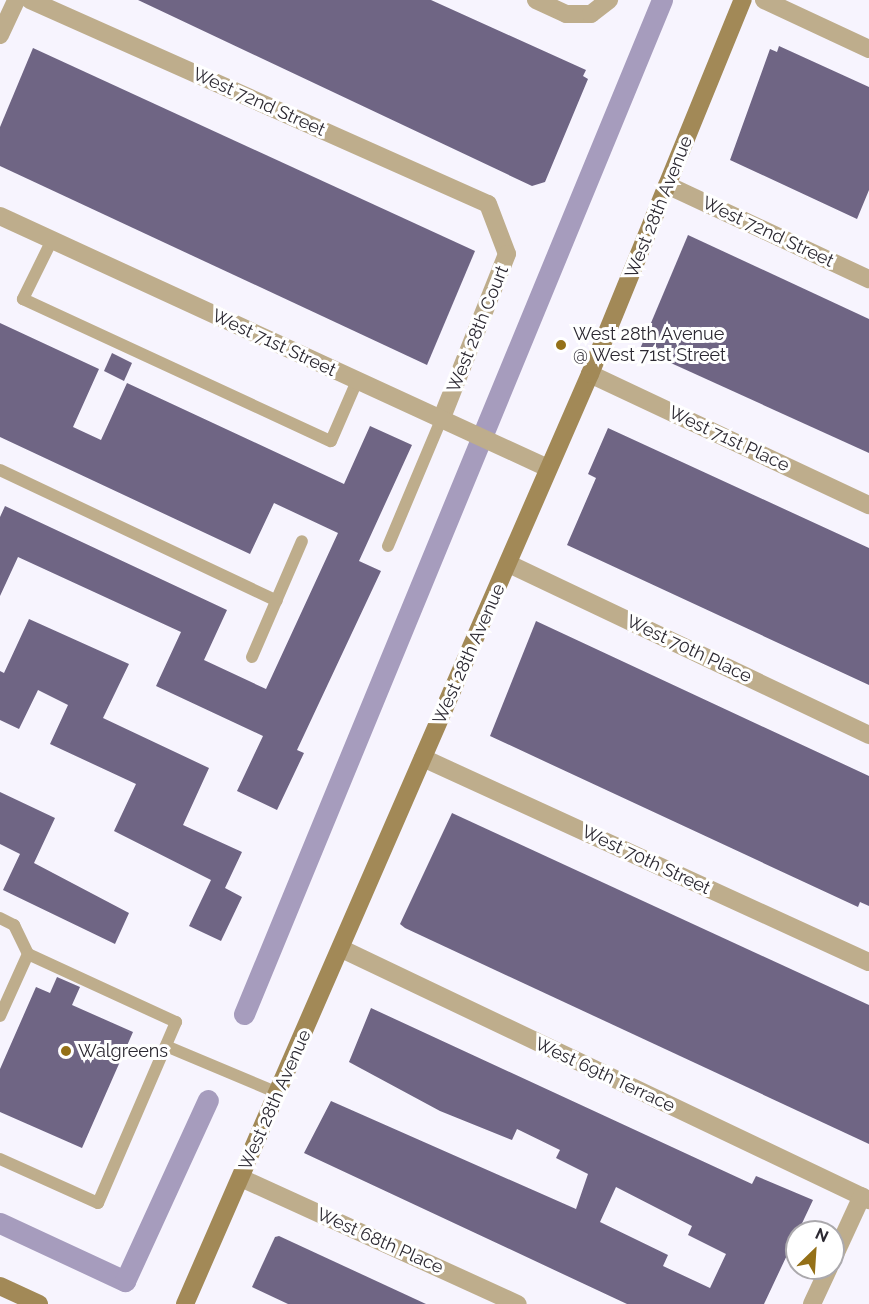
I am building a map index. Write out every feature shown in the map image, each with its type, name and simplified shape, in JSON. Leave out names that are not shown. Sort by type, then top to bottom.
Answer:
[{"type":"main road","name":"West 28th Avenue","points":[[185,1304],[342,949],[590,374],[743,0]]},
{"type":"main road","points":[[0,1286],[39,1304]]},
{"type":"street","points":[[0,35],[16,0]]},
{"type":"street","name":"West 72nd Street","points":[[30,0],[488,204]]},
{"type":"street","points":[[536,0],[566,14],[591,14],[609,0]]},
{"type":"street","points":[[764,0],[869,49]]},
{"type":"street","name":"West 72nd Street","points":[[668,185],[869,279]]},
{"type":"street","name":"West 28th Court","points":[[441,420],[507,254],[488,204]]},
{"type":"street","name":"West 71st Street","points":[[0,216],[548,468]]},
{"type":"street","name":"West 71st Place","points":[[590,374],[869,505]]},
{"type":"street","name":"West 70th Place","points":[[508,564],[869,735]]},
{"type":"street","name":"West 70th Street","points":[[423,758],[869,962]]},
{"type":"street","name":"West 69th Terrace","points":[[342,949],[865,1198]]},
{"type":"street","name":"West 68th Place","points":[[241,1178],[518,1304]]},
{"type":"street","points":[[845,1236],[865,1198]]},
{"type":"street","points":[[812,1304],[823,1280]]},
{"type":"lane","points":[[52,240],[23,299],[98,334],[331,441],[357,381]]},
{"type":"lane","points":[[388,546],[441,420]]},
{"type":"lane","points":[[0,470],[277,600]]},
{"type":"lane","points":[[252,657],[302,541]]},
{"type":"lane","points":[[0,918],[14,925],[28,954],[176,1022],[98,1203],[0,1159]]},
{"type":"lane","points":[[0,1016],[28,954]]},
{"type":"lane","points":[[166,1046],[278,1093]]},
{"type":"building","points":[[138,0],[431,0],[586,70],[583,76],[588,79],[545,182],[532,186]]},
{"type":"building","points":[[779,46],[869,87],[869,190],[857,219],[730,160],[770,49],[777,52]]},
{"type":"building","points":[[33,48],[475,251],[427,365],[0,166],[0,127]]},
{"type":"building","points":[[688,235],[869,319],[869,453],[640,349]]},
{"type":"building","points":[[0,323],[99,369],[73,427],[101,440],[127,383],[344,484],[370,426],[412,445],[359,561],[381,571],[297,750],[304,753],[277,810],[237,791],[263,736],[156,686],[181,632],[18,557],[0,596],[0,517],[5,506],[227,610],[204,660],[266,689],[338,533],[274,503],[250,554],[0,437]]},
{"type":"building","points":[[112,353],[132,363],[124,381],[104,371]]},
{"type":"building","points":[[608,428],[869,548],[869,685],[567,545],[596,478],[588,474]]},
{"type":"building","points":[[29,619],[129,664],[103,718],[209,768],[183,825],[242,852],[225,888],[242,897],[221,941],[189,926],[211,880],[114,831],[136,784],[50,744],[68,705],[38,690],[19,729],[0,720],[0,671],[4,673]]},
{"type":"building","points":[[536,621],[869,776],[869,906],[860,902],[858,907],[490,736]]},
{"type":"building","points":[[0,792],[55,818],[34,863],[129,913],[115,944],[3,890],[20,854],[0,844]]},
{"type":"building","points":[[452,813],[869,1005],[869,1144],[405,928],[400,924]]},
{"type":"building","name":"Walgreens","points":[[57,977],[80,987],[72,1005],[133,1032],[82,1148],[0,1112],[0,1069],[36,987],[50,993]]},
{"type":"building","points":[[371,1008],[752,1184],[756,1176],[813,1200],[804,1220],[785,1220],[785,1259],[764,1304],[627,1304],[304,1153],[331,1101],[576,1209],[588,1174],[556,1158],[560,1150],[517,1129],[512,1140],[440,1111],[349,1062]],"holes":[[[616,1187],[692,1226],[688,1235],[726,1254],[710,1288],[663,1266],[668,1255],[600,1222]]]},
{"type":"building","points":[[279,1236],[426,1304],[288,1304],[252,1287],[275,1237]]},
{"type":"waterway","points":[[244,1014],[662,0]]},
{"type":"waterway","points":[[0,1223],[125,1281],[208,1100]]},
{"type":"place","name":"West 28th Avenue @ West 71st Street","points":[[561,345]]},
{"type":"place","name":"Walgreens","points":[[66,1051]]}]
